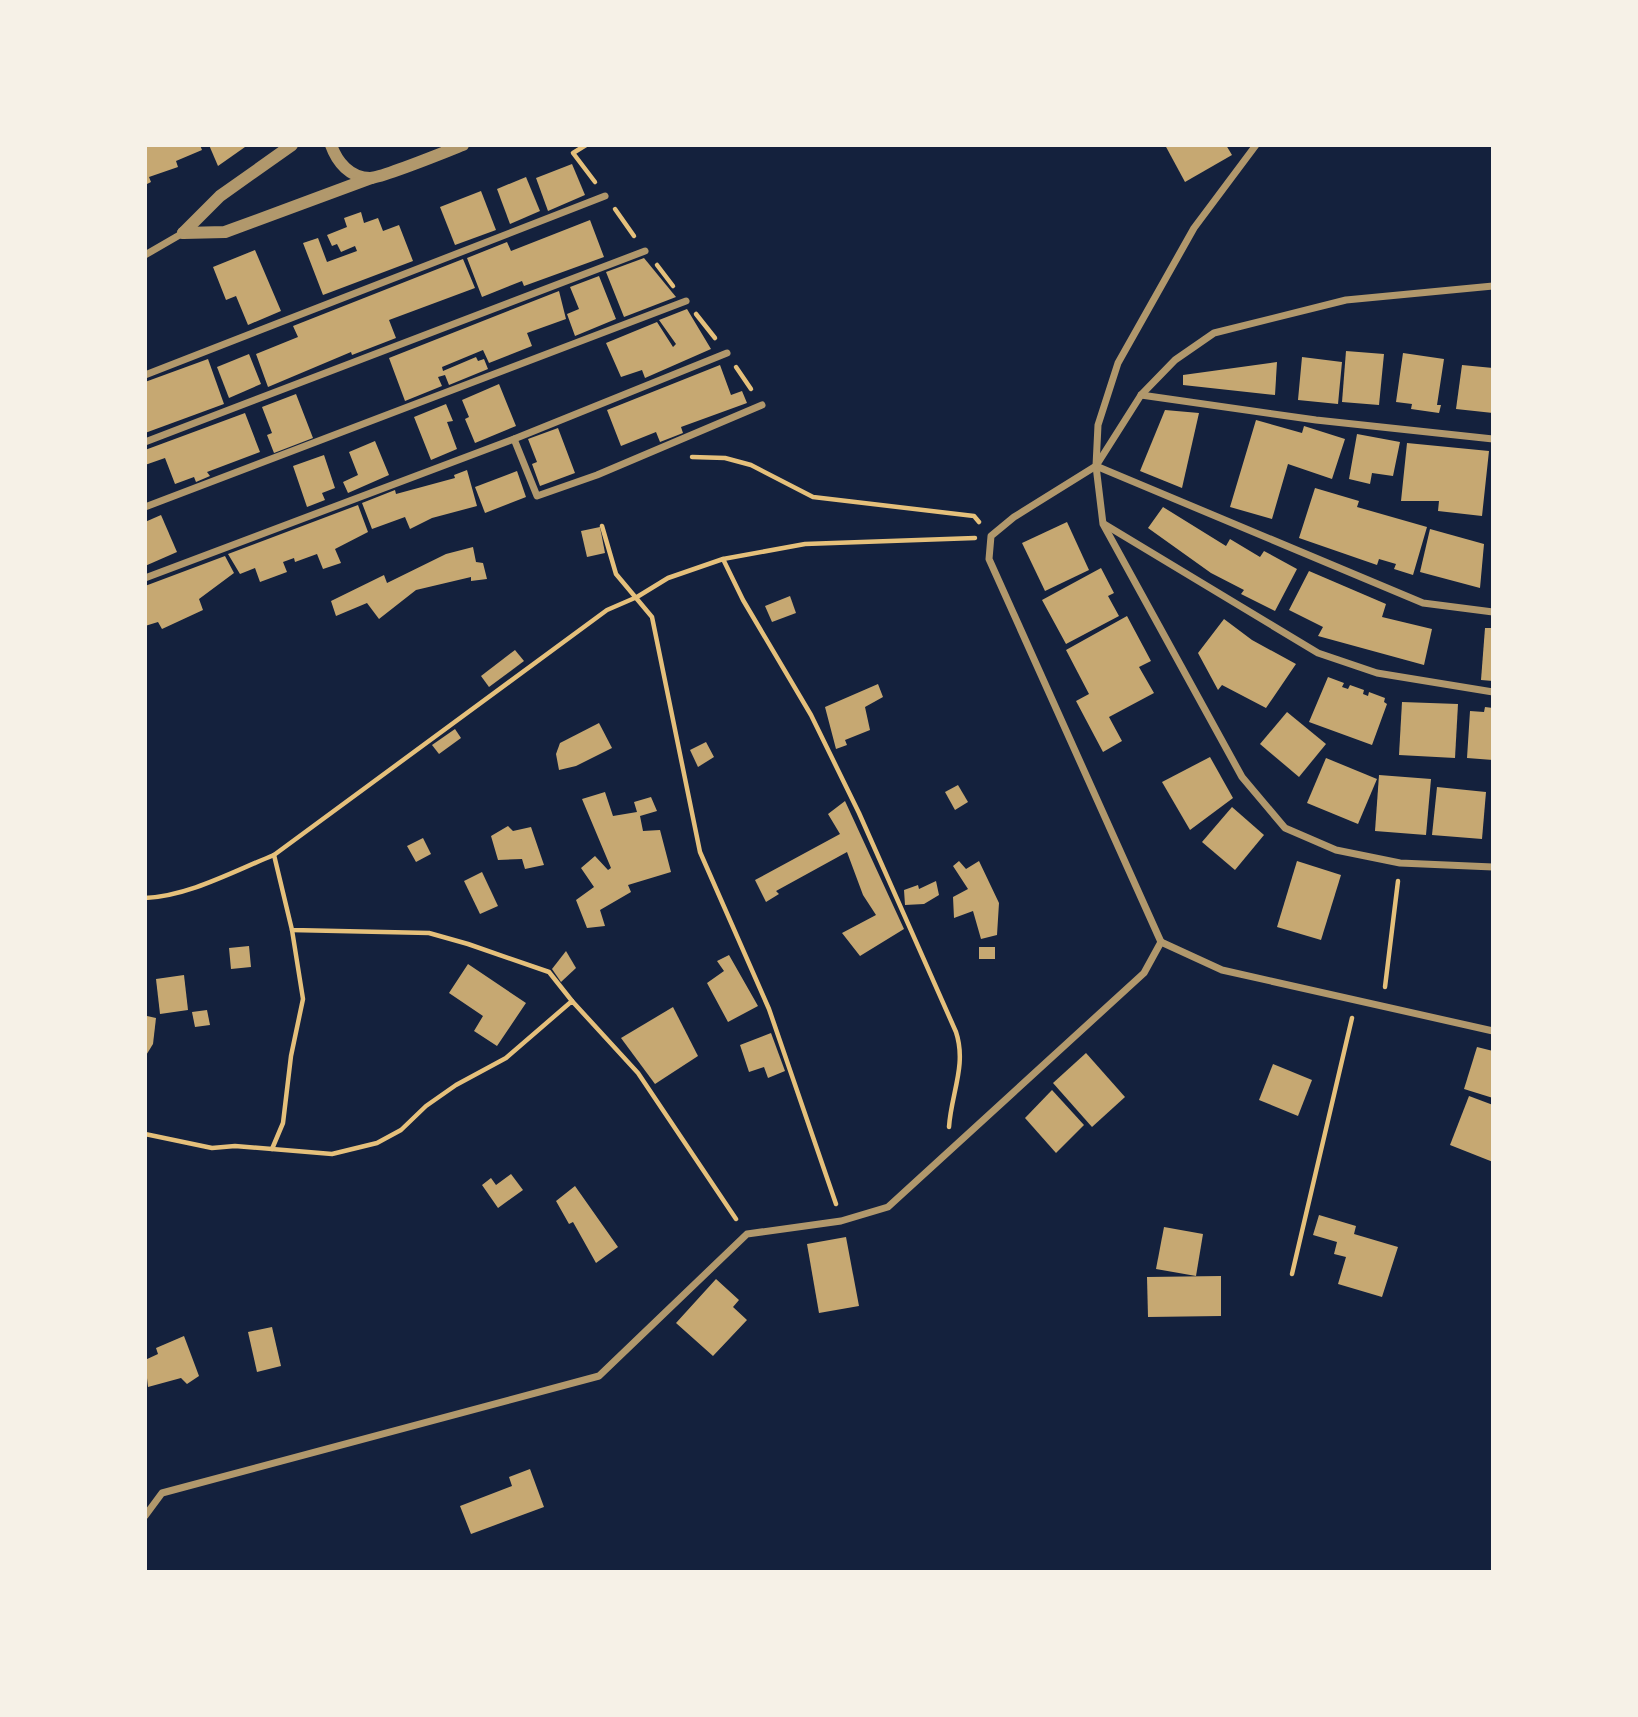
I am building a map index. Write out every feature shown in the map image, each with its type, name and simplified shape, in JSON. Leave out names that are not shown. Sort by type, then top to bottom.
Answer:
[{"type":"street","points":[[145,255],[183,233],[220,196],[292,145]]},
{"type":"street","points":[[331,145],[336,159],[347,171],[371,178]]},
{"type":"street","points":[[183,233],[225,232],[463,145]]},
{"type":"street","points":[[1251,147],[1194,228],[1118,363],[1098,425],[1096,466],[1103,524],[1242,777],[1285,828],[1336,850],[1401,863],[1493,867]]},
{"type":"street","points":[[145,375],[605,196]]},
{"type":"street","points":[[145,442],[645,251]]},
{"type":"street","points":[[1493,286],[1346,300],[1214,333],[1175,360],[1141,395],[1096,466],[1014,517],[990,536],[989,559],[1161,942],[1222,970],[1493,1031]]},
{"type":"street","points":[[145,507],[686,301]]},
{"type":"street","points":[[145,578],[514,439],[727,354]]},
{"type":"street","points":[[1141,395],[1316,420],[1493,439]]},
{"type":"street","points":[[514,439],[537,496],[597,475],[762,405]]},
{"type":"street","points":[[1096,466],[1423,603],[1493,612]]},
{"type":"street","points":[[1103,524],[1318,653],[1377,673],[1493,692]]},
{"type":"street","points":[[145,1516],[162,1493],[599,1376],[747,1234],[841,1221],[888,1207],[1144,973],[1161,942]]},
{"type":"path","points":[[573,153],[586,145]]},
{"type":"path","points":[[727,354],[762,405]]},
{"type":"path","points":[[145,898],[159,897],[213,880],[274,855],[607,610],[638,597],[668,578],[723,559],[805,544],[958,541],[990,536],[974,516],[813,497],[751,465],[725,458],[684,457]]},
{"type":"path","points":[[603,526],[616,575],[638,597],[652,617],[700,852],[769,1009],[841,1221]]},
{"type":"path","points":[[723,559],[743,600],[811,715],[930,968],[956,1032],[962,1060],[950,1104],[947,1155]]},
{"type":"path","points":[[272,1149],[283,1124],[291,1056],[303,999],[292,930],[274,855]]},
{"type":"path","points":[[1383,1007],[1401,863]]},
{"type":"path","points":[[292,930],[429,933],[549,972],[638,1073],[747,1234]]},
{"type":"path","points":[[1292,1274],[1355,1000]]},
{"type":"path","points":[[145,1134],[212,1148],[332,1154],[377,1143],[401,1130],[426,1106],[456,1085],[506,1058],[572,1001]]},
{"type":"building","points":[[145,145],[200,145],[202,150],[176,161],[178,167],[149,177],[151,182],[145,185]]},
{"type":"building","points":[[209,145],[244,145],[245,147],[218,166]]},
{"type":"building","points":[[1165,145],[1226,145],[1232,155],[1185,182]]},
{"type":"building","points":[[572,164],[585,195],[548,211],[536,178]]},
{"type":"building","points":[[526,177],[540,211],[510,224],[497,189]]},
{"type":"building","points":[[481,191],[496,230],[455,245],[440,207]]},
{"type":"building","points":[[361,212],[364,223],[378,218],[383,231],[399,225],[413,261],[323,295],[303,243],[318,238],[327,262],[357,251],[355,246],[341,252],[337,244],[332,246],[327,235],[347,227],[344,218]]},
{"type":"building","points":[[590,220],[604,257],[524,286],[522,281],[482,297],[467,258],[507,242],[511,251]]},
{"type":"building","points":[[255,250],[281,311],[248,325],[236,296],[226,300],[213,267]]},
{"type":"building","points":[[644,258],[676,297],[624,317],[606,272]]},
{"type":"building","points":[[463,259],[475,288],[389,320],[396,338],[352,355],[351,352],[268,387],[256,354],[298,337],[293,326]]},
{"type":"building","points":[[599,276],[616,319],[575,336],[567,314],[579,309],[570,287]]},
{"type":"building","points":[[559,291],[566,319],[527,333],[532,346],[489,363],[483,350],[442,367],[443,371],[476,357],[478,361],[484,359],[488,369],[449,385],[445,375],[438,377],[442,386],[405,401],[389,358]]},
{"type":"building","points":[[687,309],[711,349],[645,378],[642,370],[621,377],[606,343],[657,322],[673,347],[676,344],[659,320]]},
{"type":"building","points":[[1346,351],[1384,354],[1379,405],[1342,402]]},
{"type":"building","points":[[1403,353],[1444,359],[1437,405],[1441,405],[1439,413],[1411,409],[1412,404],[1396,402]]},
{"type":"building","points":[[249,354],[261,384],[229,398],[217,367]]},
{"type":"building","points":[[1302,357],[1342,362],[1338,404],[1298,400]]},
{"type":"building","points":[[208,359],[224,404],[145,433],[145,382]]},
{"type":"building","points":[[1277,362],[1275,395],[1183,385],[1183,375]]},
{"type":"building","points":[[720,365],[731,395],[742,391],[747,403],[681,427],[683,433],[660,442],[656,432],[621,446],[607,410]]},
{"type":"building","points":[[1462,365],[1493,368],[1493,413],[1456,409]]},
{"type":"building","points":[[499,384],[516,426],[475,443],[465,419],[469,417],[462,400]]},
{"type":"building","points":[[296,394],[313,438],[274,453],[267,435],[272,433],[262,407]]},
{"type":"building","points":[[446,404],[453,421],[447,422],[457,449],[431,460],[414,417]]},
{"type":"building","points":[[1165,410],[1199,413],[1182,488],[1140,471]]},
{"type":"building","points":[[245,413],[260,452],[207,472],[210,476],[196,482],[194,477],[175,484],[165,458],[145,465],[145,450]]},
{"type":"building","points":[[1256,420],[1302,433],[1304,426],[1345,439],[1332,479],[1288,464],[1272,519],[1230,507]]},
{"type":"building","points":[[558,428],[575,473],[540,486],[532,464],[537,462],[528,439]]},
{"type":"building","points":[[1357,434],[1400,442],[1393,476],[1372,473],[1370,484],[1349,479]]},
{"type":"building","points":[[375,441],[389,475],[348,493],[343,482],[358,475],[349,452]]},
{"type":"building","points":[[1407,443],[1489,451],[1482,516],[1438,511],[1439,501],[1401,501]]},
{"type":"building","points":[[324,455],[335,488],[322,493],[325,500],[307,507],[293,466]]},
{"type":"building","points":[[467,470],[477,506],[432,518],[410,529],[405,517],[372,529],[362,503],[395,490],[396,494],[455,478],[454,475]]},
{"type":"building","points":[[517,471],[526,497],[485,513],[475,487]]},
{"type":"building","points":[[1315,488],[1359,501],[1357,507],[1427,527],[1413,575],[1394,569],[1396,564],[1379,559],[1377,565],[1299,538]]},
{"type":"building","points":[[358,505],[368,532],[335,549],[341,563],[323,569],[317,554],[295,562],[294,558],[283,562],[287,572],[260,582],[255,568],[240,574],[228,554]]},
{"type":"building","points":[[1163,507],[1226,546],[1230,539],[1260,557],[1264,551],[1297,569],[1275,611],[1241,594],[1244,590],[1211,573],[1148,528]]},
{"type":"building","points":[[161,515],[177,552],[145,566],[145,522]]},
{"type":"building","points":[[1067,522],[1089,570],[1045,591],[1022,543]]},
{"type":"building","points":[[600,527],[605,553],[587,557],[581,531]]},
{"type":"building","points":[[1430,529],[1484,544],[1480,588],[1420,572]]},
{"type":"building","points":[[473,547],[476,562],[483,563],[487,579],[471,581],[471,577],[416,590],[379,619],[367,603],[336,616],[331,601],[384,575],[387,583],[446,554]]},
{"type":"building","points":[[225,556],[234,573],[199,599],[203,610],[162,629],[158,622],[145,626],[145,586]]},
{"type":"building","points":[[1101,568],[1114,593],[1108,596],[1119,616],[1066,644],[1042,600]]},
{"type":"building","points":[[1309,571],[1386,604],[1382,617],[1432,629],[1424,665],[1318,636],[1323,627],[1289,610]]},
{"type":"building","points":[[790,596],[796,613],[772,622],[765,606]]},
{"type":"building","points":[[1127,616],[1151,661],[1139,667],[1154,693],[1109,717],[1122,741],[1103,752],[1076,701],[1089,694],[1066,650]]},
{"type":"building","points":[[1224,619],[1252,640],[1296,664],[1266,708],[1222,685],[1218,690],[1198,653]]},
{"type":"building","points":[[1485,628],[1493,628],[1493,681],[1481,680]]},
{"type":"building","points":[[515,650],[524,661],[489,687],[481,676]]},
{"type":"building","points":[[1328,677],[1344,683],[1342,687],[1348,689],[1350,685],[1364,690],[1363,694],[1368,696],[1369,692],[1385,698],[1384,702],[1387,704],[1372,745],[1309,722]]},
{"type":"building","points":[[878,684],[883,697],[865,707],[870,730],[845,740],[847,745],[836,749],[825,707]]},
{"type":"building","points":[[1402,702],[1458,704],[1455,758],[1399,755]]},
{"type":"building","points":[[1485,707],[1493,708],[1493,760],[1467,758],[1470,711],[1484,712]]},
{"type":"building","points":[[1287,712],[1326,744],[1299,777],[1260,744]]},
{"type":"building","points":[[599,723],[612,748],[576,766],[559,770],[556,754],[560,743]]},
{"type":"building","points":[[455,729],[461,738],[439,754],[432,745]]},
{"type":"building","points":[[706,742],[714,757],[698,767],[690,750]]},
{"type":"building","points":[[1210,757],[1233,798],[1190,830],[1162,782]]},
{"type":"building","points":[[1326,758],[1377,779],[1358,824],[1307,803]]},
{"type":"building","points":[[1379,775],[1431,779],[1426,835],[1375,831]]},
{"type":"building","points":[[958,785],[968,802],[955,810],[945,792]]},
{"type":"building","points":[[1437,787],[1486,792],[1482,839],[1432,835]]},
{"type":"building","points":[[605,792],[613,816],[637,812],[634,802],[651,797],[657,811],[640,816],[643,831],[660,830],[671,872],[628,885],[631,892],[600,910],[605,926],[587,928],[576,900],[594,887],[581,868],[595,856],[608,870],[611,868],[582,799]]},
{"type":"building","points":[[845,801],[904,929],[860,956],[842,933],[876,915],[863,895],[847,852],[776,891],[779,894],[766,902],[755,880],[840,834],[828,814]]},
{"type":"building","points":[[1232,807],[1264,835],[1235,870],[1202,842]]},
{"type":"building","points":[[508,826],[513,831],[531,827],[544,865],[525,869],[522,859],[498,860],[491,836]]},
{"type":"building","points":[[423,838],[431,854],[416,862],[407,846]]},
{"type":"building","points":[[959,861],[966,869],[979,861],[999,903],[997,935],[981,939],[973,911],[954,918],[953,897],[968,889],[953,866]]},
{"type":"building","points":[[1297,861],[1341,875],[1321,940],[1277,927]]},
{"type":"building","points":[[482,872],[498,906],[480,914],[464,881]]},
{"type":"building","points":[[936,881],[939,895],[924,904],[905,905],[904,890],[918,885],[919,889]]},
{"type":"building","points":[[249,946],[251,967],[231,969],[229,948]]},
{"type":"building","points":[[979,947],[995,947],[995,959],[979,959]]},
{"type":"building","points":[[566,951],[576,968],[561,982],[552,969]]},
{"type":"building","points":[[729,955],[758,1006],[728,1022],[707,983],[724,971],[717,961]]},
{"type":"building","points":[[468,964],[526,1003],[497,1046],[474,1031],[483,1016],[449,993]]},
{"type":"building","points":[[184,975],[188,1010],[160,1014],[156,979]]},
{"type":"building","points":[[673,1007],[698,1056],[655,1084],[621,1038]]},
{"type":"building","points":[[207,1010],[210,1025],[195,1027],[192,1012]]},
{"type":"building","points":[[147,1016],[156,1018],[153,1044],[145,1057]]},
{"type":"building","points":[[771,1033],[785,1071],[768,1078],[764,1067],[749,1072],[740,1045]]},
{"type":"building","points":[[1477,1047],[1493,1051],[1493,1098],[1464,1089]]},
{"type":"building","points":[[1086,1053],[1125,1097],[1092,1127],[1053,1083]]},
{"type":"building","points":[[1273,1064],[1312,1080],[1298,1116],[1259,1100]]},
{"type":"building","points":[[1052,1090],[1084,1125],[1056,1153],[1025,1118]]},
{"type":"building","points":[[1469,1096],[1493,1105],[1493,1162],[1450,1145]]},
{"type":"building","points":[[511,1174],[523,1190],[498,1208],[482,1185],[491,1178],[496,1185]]},
{"type":"building","points":[[575,1186],[618,1247],[596,1263],[573,1222],[569,1224],[556,1201]]},
{"type":"building","points":[[1319,1215],[1356,1226],[1354,1234],[1398,1247],[1382,1297],[1338,1284],[1346,1257],[1334,1254],[1337,1242],[1313,1235]]},
{"type":"building","points":[[1164,1227],[1203,1234],[1196,1276],[1156,1269]]},
{"type":"building","points":[[846,1237],[859,1306],[819,1313],[807,1244]]},
{"type":"building","points":[[1221,1276],[1221,1316],[1148,1317],[1147,1277]]},
{"type":"building","points":[[716,1279],[739,1300],[733,1307],[747,1320],[713,1356],[676,1323]]},
{"type":"building","points":[[272,1327],[281,1366],[257,1372],[248,1332]]},
{"type":"building","points":[[184,1336],[199,1376],[187,1384],[181,1378],[148,1387],[145,1360],[158,1354],[156,1348]]},
{"type":"building","points":[[530,1469],[544,1507],[471,1534],[460,1506],[512,1486],[509,1477]]}]
